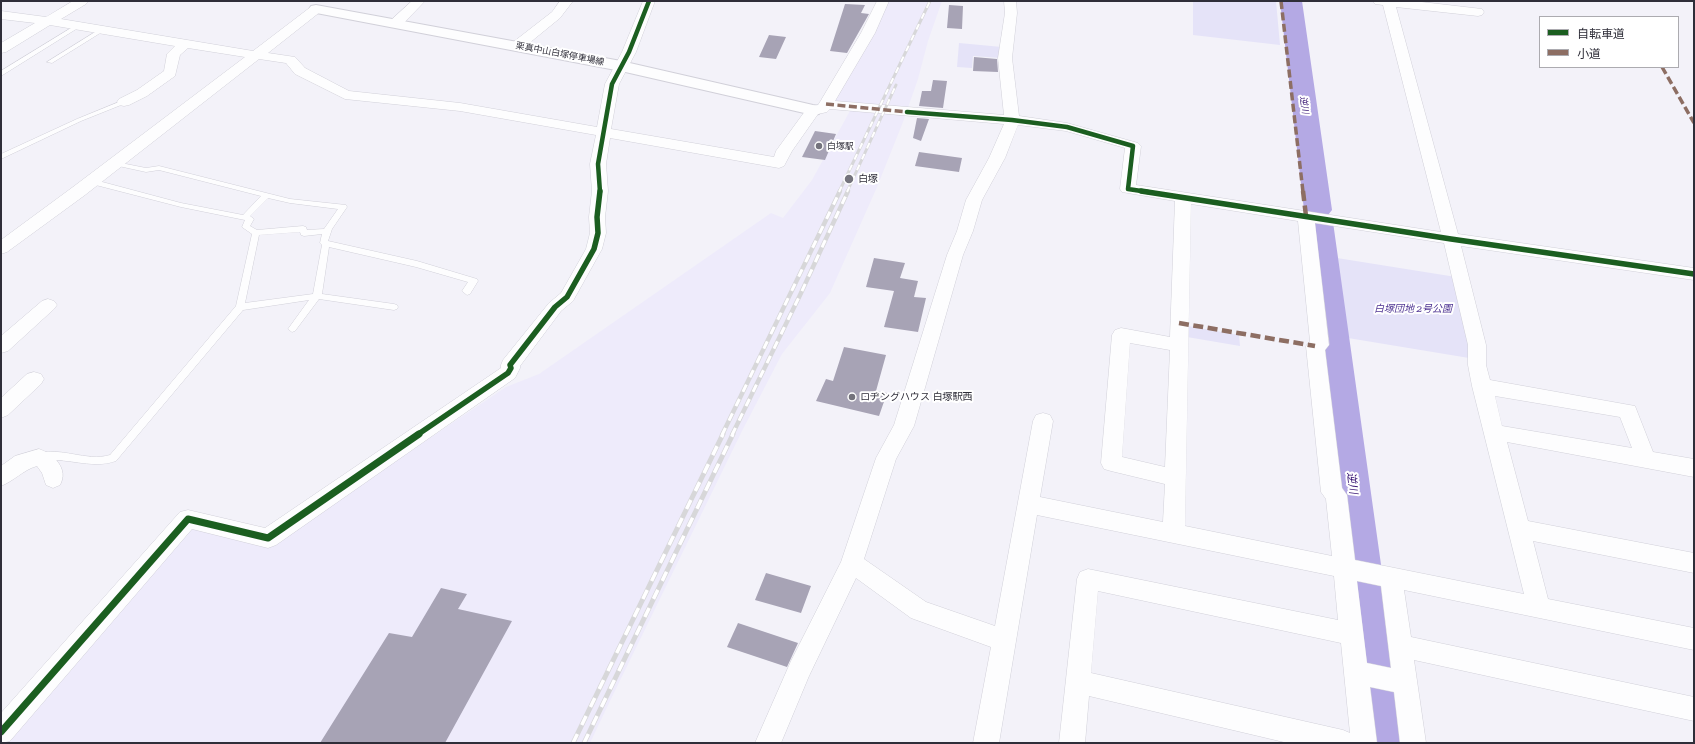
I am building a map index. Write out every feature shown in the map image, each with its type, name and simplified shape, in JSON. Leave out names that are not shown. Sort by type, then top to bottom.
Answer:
[{"type":"main road","name":"栗真中山白塚停車場線","points":[[320,5],[395,24],[621,66],[820,107]]},
{"type":"street","points":[[1,49],[82,1]]},
{"type":"street","points":[[395,24],[419,1]]},
{"type":"street","points":[[517,46],[556,15],[567,1]]},
{"type":"street","points":[[1,732],[188,519],[268,538],[508,373],[511,368],[510,365],[525,345],[555,307],[566,296],[594,249],[598,233],[600,190],[598,164],[605,132],[612,84],[629,52],[650,1]]},
{"type":"street","points":[[1,15],[49,21],[290,60],[300,71],[345,95],[460,107],[779,163],[784,151],[820,107],[868,33],[884,1]]},
{"type":"street","points":[[768,743],[800,669],[852,563],[886,458],[904,426],[955,255],[965,231],[974,200],[1011,126],[1012,120],[1005,58],[1011,13],[1010,1]]},
{"type":"street","points":[[1478,12],[1385,1],[1451,239],[1477,345],[1477,366],[1539,607]]},
{"type":"street","points":[[1,248],[91,181],[320,5]]},
{"type":"street","points":[[124,102],[142,93],[170,73],[174,54],[185,44]]},
{"type":"street","points":[[820,107],[1012,120],[1067,128],[1133,146],[1128,189],[1451,239],[1694,274]]},
{"type":"street","points":[[1174,533],[1183,198]]},
{"type":"street","points":[[1306,216],[1320,345],[1315,346],[1332,492],[1336,495],[1348,569],[1352,634],[1359,673],[1364,743]]},
{"type":"street","points":[[1,346],[48,304]]},
{"type":"street","points":[[1176,478],[1111,463],[1121,335],[1179,345]]},
{"type":"street","points":[[1,410],[34,379]]},
{"type":"street","points":[[1482,386],[1628,411],[1646,460]]},
{"type":"street","points":[[986,743],[1043,421]]},
{"type":"street","points":[[1494,432],[1694,468]]},
{"type":"street","points":[[1,477],[22,462],[39,457],[42,458],[52,470],[53,479]]},
{"type":"street","points":[[1028,504],[1694,639]]},
{"type":"street","points":[[1519,529],[1694,563]]},
{"type":"street","points":[[852,563],[919,610],[1004,640]]},
{"type":"street","points":[[1386,577],[1400,646],[1399,681],[1413,743]]},
{"type":"street","points":[[1072,743],[1088,579],[1352,634]]},
{"type":"street","points":[[1400,646],[1694,709]]},
{"type":"street","points":[[1359,673],[1399,681]]},
{"type":"street","points":[[1078,682],[1343,743]]},
{"type":"lane","points":[[1,74],[78,26]]},
{"type":"lane","points":[[50,62],[102,30]]},
{"type":"lane","points":[[1,157],[79,120],[124,102]]},
{"type":"lane","points":[[114,163],[146,170],[159,168],[290,201],[343,207],[324,238],[324,243],[326,244],[317,296],[292,329]]},
{"type":"lane","points":[[91,181],[181,205],[250,219],[246,227],[256,233],[303,229],[304,233],[328,231]]},
{"type":"lane","points":[[244,218],[267,195]]},
{"type":"lane","points":[[39,457],[46,455],[61,455],[110,460],[202,354],[240,307],[256,233]]},
{"type":"lane","points":[[326,244],[417,264],[474,281],[466,291],[467,292]]},
{"type":"lane","points":[[240,307],[317,296],[394,307]]},
{"type":"shaded area","points":[[888,1],[942,1],[903,122],[877,187],[830,293],[782,354],[742,431],[590,743],[1,743],[185,529],[195,527],[269,546],[506,387],[539,374],[771,213],[783,218],[812,180],[851,109],[834,103]]},
{"type":"green space","points":[[1193,1],[1276,1],[1280,45],[1193,35]]},
{"type":"green space","points":[[959,43],[1002,47],[1001,58],[973,56],[972,68],[957,67]]},
{"type":"green space","name":"白塚団地 2号公園","points":[[1337,258],[1456,277],[1473,345],[1469,358],[1348,338]]},
{"type":"green space","points":[[1188,326],[1239,335],[1240,346],[1187,337]]},
{"type":"building","points":[[845,4],[865,5],[861,13],[869,14],[847,53],[830,51]]},
{"type":"building","points":[[949,5],[963,6],[962,29],[947,28]]},
{"type":"building","points":[[769,35],[786,37],[776,59],[759,57]]},
{"type":"building","points":[[974,57],[997,59],[998,72],[973,71]]},
{"type":"building","points":[[933,80],[947,81],[943,108],[919,106],[922,91],[931,91]]},
{"type":"building","points":[[917,118],[929,119],[921,141],[913,138]]},
{"type":"building","name":"白塚駅","points":[[815,131],[836,134],[825,160],[802,157]]},
{"type":"building","points":[[919,152],[962,158],[959,172],[915,166]]},
{"type":"building","points":[[874,258],[905,263],[900,278],[918,281],[914,297],[926,298],[918,332],[884,327],[894,291],[866,287]]},
{"type":"building","points":[[844,347],[886,355],[876,391],[887,393],[879,416],[816,401],[826,379],[833,381]]},
{"type":"building","points":[[766,573],[811,586],[801,613],[755,600]]},
{"type":"building","points":[[441,588],[467,594],[458,609],[512,621],[445,743],[320,743],[389,633],[412,637]]},
{"type":"building","points":[[738,623],[798,643],[787,667],[727,647]]},
{"type":"waterway","name":"逆川","points":[[1291,1],[1318,210]]},
{"type":"waterway","name":"逆川","points":[[1319,222],[1385,743]]},
{"type":"railway","points":[[839,192],[930,1]]},
{"type":"railway","points":[[847,192],[896,85]]},
{"type":"railway","points":[[722,435],[840,191]]},
{"type":"railway","points":[[732,435],[801,293],[848,191]]},
{"type":"railway","points":[[573,743],[723,434]]},
{"type":"railway","points":[[584,743],[733,434]]},
{"type":"marked path","points":[[1281,1],[1306,216]]},
{"type":"marked path","points":[[1663,68],[1694,123]]},
{"type":"marked path","points":[[826,104],[907,112]]},
{"type":"marked path","points":[[1179,323],[1315,346]]},
{"type":"cycle path","points":[[1,732],[188,519],[268,538],[508,373],[511,368],[510,365],[555,307],[567,297],[594,249],[598,233],[597,217],[600,191],[598,164],[612,84],[629,52],[649,1]]},
{"type":"cycle path","points":[[907,112],[1012,120],[1067,127],[1133,146],[1128,189],[1451,239],[1694,274]]},
{"type":"place","name":"白塚駅","points":[[819,146]]},
{"type":"place","name":"白塚","points":[[849,179]]},
{"type":"place","name":"ロヂングハウス 白塚駅西","points":[[852,397]]}]
